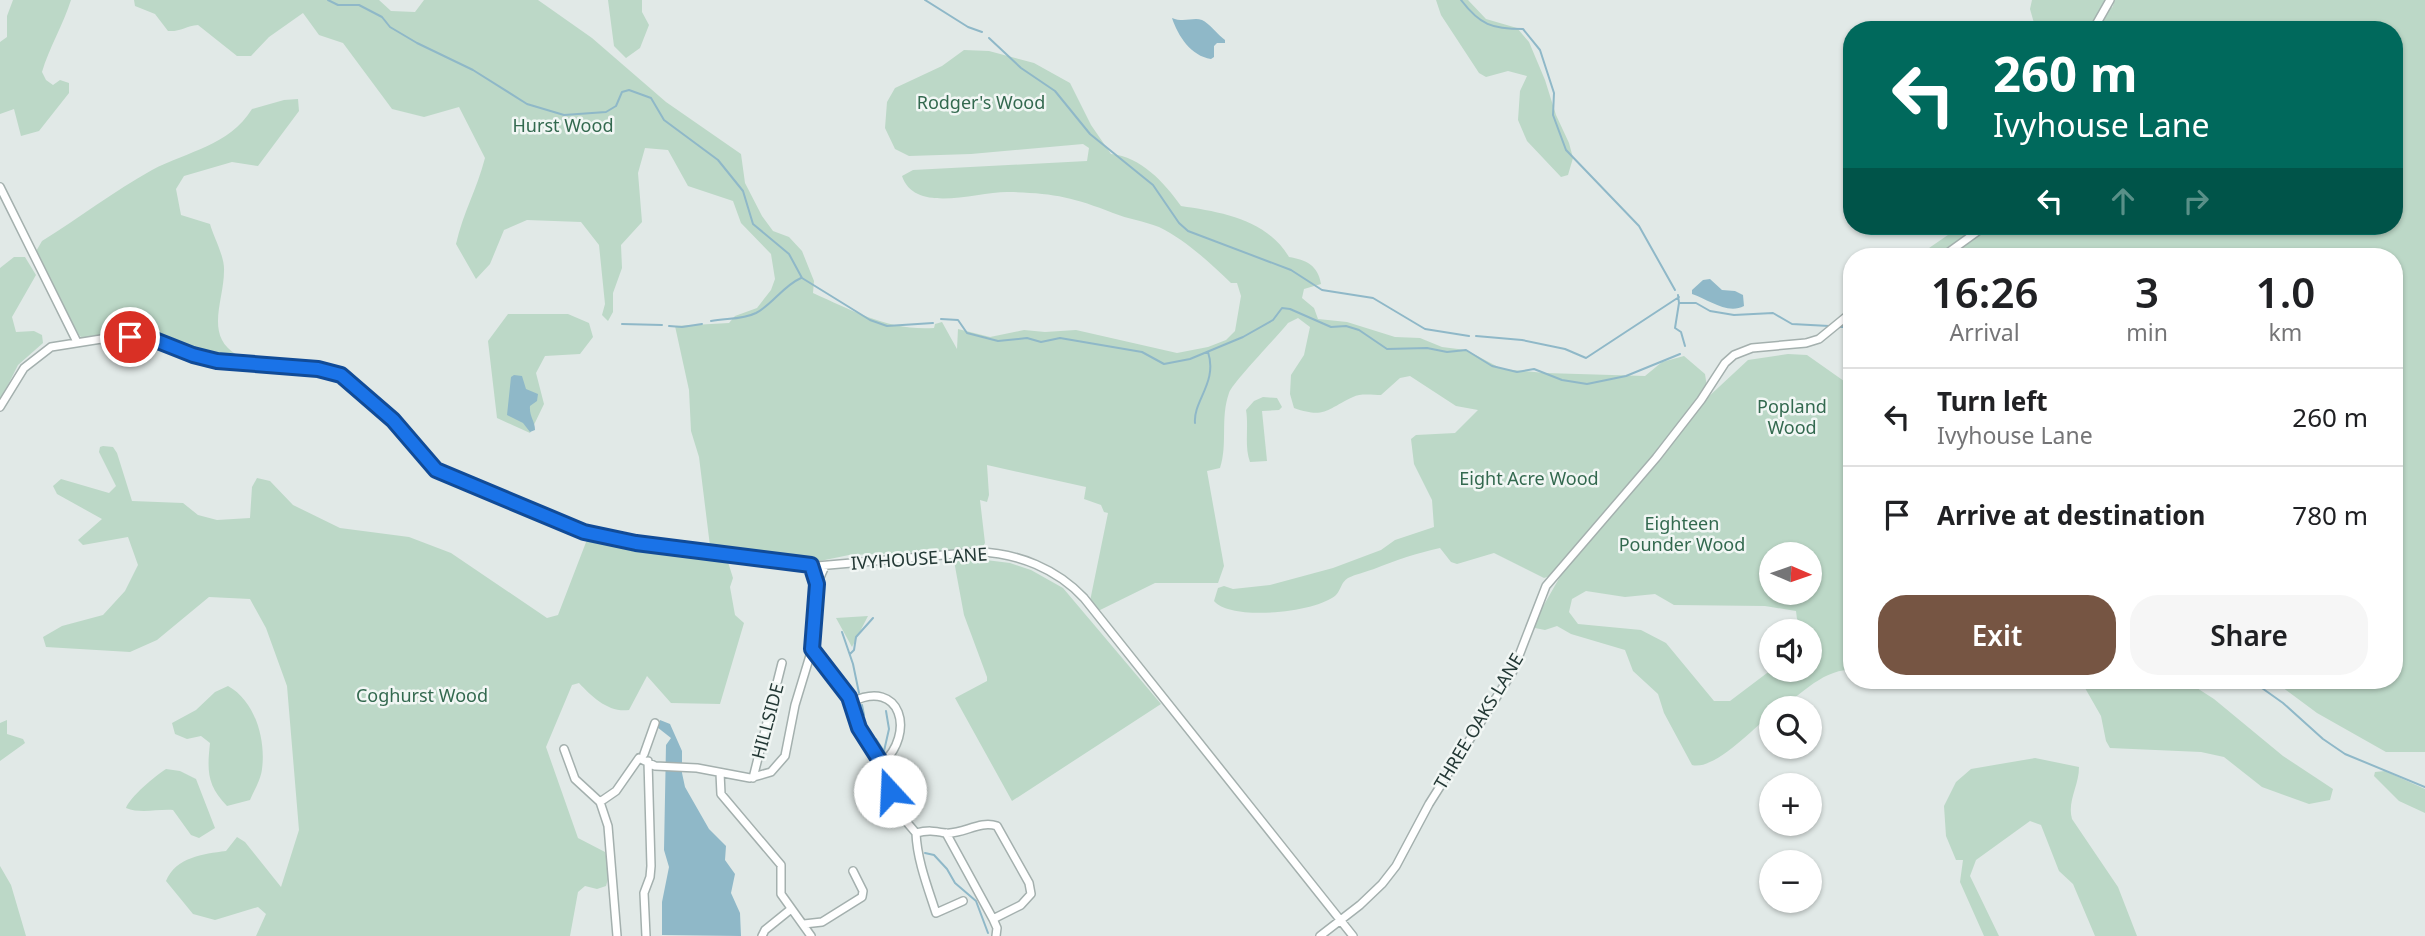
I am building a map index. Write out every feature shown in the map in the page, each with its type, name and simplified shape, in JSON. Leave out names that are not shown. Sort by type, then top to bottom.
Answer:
[{"type":"street","points":[[2098,21],[2110,0]]},
{"type":"street","points":[[0,187],[77,342]]},
{"type":"street","points":[[1954,248],[1973,235]]},
{"type":"street","name":"THREE OAKS LANE","points":[[1320,936],[1382,884],[1396,866],[1429,804],[1513,671],[1546,586],[1656,458],[1701,400],[1725,363],[1734,355],[1752,348],[1806,343],[1833,330],[1843,320]]},
{"type":"street","name":"IVYHOUSE LANE","points":[[0,407],[24,368],[51,347],[145,336],[193,355],[217,361],[318,369],[335,373],[351,382],[393,420],[436,470],[593,535],[636,543],[825,566],[873,559],[988,552],[1019,558],[1060,577],[1078,592],[1129,652],[1353,936]]},
{"type":"street","points":[[811,565],[817,584]]},
{"type":"street","points":[[646,757],[652,765],[753,778],[771,772],[785,756],[795,705],[812,649],[817,584],[825,566]]},
{"type":"street","points":[[812,649],[852,702],[859,728],[882,764],[893,806],[916,833],[923,877],[934,901],[934,910],[936,913],[962,901]]},
{"type":"street","name":"HILLSIDE","points":[[753,778],[782,663]]},
{"type":"street","points":[[852,702],[883,696],[891,701],[897,712],[901,722],[900,738],[892,755],[882,764]]},
{"type":"street","points":[[646,936],[643,893],[650,877],[651,866],[646,757],[655,723]]},
{"type":"street","points":[[564,749],[575,779],[600,802],[608,826],[617,936]]},
{"type":"street","points":[[600,802],[615,791],[636,760],[646,757]]},
{"type":"street","points":[[720,773],[721,794],[781,865],[781,894],[811,936]]},
{"type":"street","points":[[916,833],[929,830],[946,833],[989,823],[997,826],[1016,857],[1029,883],[1031,894],[1021,905],[993,919]]},
{"type":"street","points":[[946,833],[993,919],[996,936]]},
{"type":"street","points":[[804,924],[822,922],[862,897],[863,891],[853,871]]},
{"type":"street","points":[[762,936],[765,930],[792,909]]},
{"type":"green space","points":[[13,0],[71,0],[42,72],[46,80],[53,85],[60,80],[69,83],[69,93],[39,131],[21,136],[14,109],[0,114],[0,42],[7,37],[7,16]]},
{"type":"green space","points":[[134,0],[379,0],[391,11],[415,12],[424,0],[538,0],[592,38],[666,102],[741,154],[745,183],[762,216],[773,231],[789,237],[802,251],[814,281],[813,293],[886,323],[934,328],[935,324],[942,322],[957,349],[958,329],[990,337],[1024,330],[1076,330],[1177,353],[1208,347],[1226,340],[1235,331],[1241,296],[1237,283],[1231,283],[1188,245],[1159,227],[1086,203],[1038,193],[1009,192],[933,198],[920,195],[909,188],[902,176],[913,170],[1087,161],[1089,148],[1083,144],[971,154],[909,156],[895,149],[885,128],[887,102],[895,88],[942,66],[964,50],[989,51],[1034,63],[1070,83],[1091,125],[1111,154],[1142,165],[1167,188],[1181,206],[1227,215],[1255,226],[1279,244],[1289,257],[1310,264],[1317,272],[1321,284],[1304,289],[1302,298],[1314,308],[1318,319],[1347,322],[1395,337],[1420,338],[1442,347],[1466,350],[1502,369],[1645,376],[1662,362],[1684,356],[1705,374],[1707,387],[1677,429],[1553,575],[1544,578],[1494,553],[1457,564],[1451,562],[1440,548],[1348,578],[1336,595],[1312,606],[1256,613],[1224,607],[1214,601],[1218,588],[1270,585],[1333,568],[1381,550],[1395,540],[1434,527],[1432,500],[1414,464],[1411,439],[1416,435],[1455,433],[1478,410],[1456,406],[1410,376],[1400,378],[1381,395],[1356,396],[1319,413],[1294,408],[1290,394],[1291,375],[1304,355],[1310,327],[1298,318],[1288,323],[1238,379],[1226,402],[1224,450],[1220,468],[1207,471],[1224,566],[1218,583],[1155,583],[1098,611],[1090,601],[1108,513],[1104,512],[1101,505],[1084,499],[1086,487],[987,465],[989,495],[987,502],[980,500],[985,543],[981,550],[849,555],[820,561],[710,546],[699,457],[691,431],[689,390],[675,326],[729,323],[735,316],[757,308],[771,290],[775,279],[771,254],[741,223],[733,201],[688,186],[668,150],[645,148],[638,173],[642,222],[621,245],[622,268],[613,293],[613,312],[608,321],[602,315],[605,304],[599,245],[581,222],[527,220],[504,230],[490,264],[476,279],[456,244],[485,158],[459,107],[424,117],[392,109],[343,43],[319,35],[303,13],[269,37],[251,56],[237,56],[198,25],[168,31],[155,14],[135,6]]},
{"type":"green space","points":[[608,0],[642,0],[642,12],[649,25],[640,48],[626,58],[614,46]]},
{"type":"green space","points":[[1436,0],[1468,0],[1486,19],[1517,28],[1529,42],[1569,143],[1573,158],[1568,175],[1561,177],[1527,141],[1518,120],[1520,91],[1527,76],[1508,71],[1486,77],[1479,73],[1441,15]]},
{"type":"green space","points":[[2032,0],[2108,0],[2112,8],[2115,0],[2425,0],[2425,752],[2386,752],[2317,713],[2285,689],[2403,689],[2403,248],[1929,248],[1948,235],[2403,235],[2403,21],[2033,21],[2030,9]]},
{"type":"green space","points":[[298,99],[299,111],[258,166],[232,162],[184,176],[176,189],[181,215],[210,224],[219,247],[224,271],[218,328],[221,338],[237,355],[238,361],[208,368],[181,359],[165,345],[130,340],[89,345],[79,335],[35,253],[42,241],[152,170],[220,140],[243,121],[252,109]]},
{"type":"green space","points":[[14,257],[25,257],[36,275],[12,317],[16,332],[34,331],[42,335],[43,343],[18,365],[0,401],[0,268]]},
{"type":"green space","points":[[508,314],[568,314],[589,323],[593,337],[580,354],[545,356],[536,373],[544,404],[530,433],[497,418],[488,341]]},
{"type":"green space","points":[[1788,354],[1807,355],[1843,380],[1843,671],[1822,679],[1822,619],[1797,619],[1796,611],[1765,606],[1822,606],[1822,542],[1759,542],[1759,606],[1674,605],[1655,594],[1625,597],[1586,591],[1572,599],[1569,612],[1578,624],[1641,630],[1666,643],[1714,701],[1730,701],[1759,679],[1759,682],[1816,682],[1797,696],[1759,696],[1759,725],[1722,755],[1701,765],[1692,765],[1664,713],[1658,694],[1633,671],[1625,650],[1571,634],[1557,626],[1545,630],[1535,628],[1533,624],[1561,575],[1661,459],[1706,399],[1748,360]]},
{"type":"green space","points":[[1263,397],[1277,398],[1282,407],[1279,410],[1262,411],[1267,461],[1250,462],[1246,410],[1254,401]]},
{"type":"green space","name":"Coghurst Wood","points":[[103,446],[113,447],[117,453],[132,501],[183,503],[198,515],[217,520],[250,518],[252,487],[257,478],[270,481],[293,505],[340,528],[409,537],[451,553],[547,618],[558,615],[588,537],[727,559],[733,578],[730,587],[735,615],[744,623],[720,704],[671,703],[647,676],[629,710],[615,709],[601,703],[579,683],[572,685],[546,747],[578,838],[605,852],[610,872],[606,886],[597,889],[585,886],[578,892],[570,936],[256,936],[266,914],[258,907],[215,920],[193,914],[166,881],[183,862],[226,851],[237,837],[245,842],[281,887],[299,830],[287,686],[266,628],[250,599],[209,597],[157,640],[130,652],[46,647],[43,637],[62,626],[103,615],[125,591],[138,565],[128,537],[83,545],[78,540],[102,519],[57,494],[53,486],[61,479],[109,493],[116,486],[99,452]]},
{"type":"green space","points":[[986,560],[1010,563],[1031,570],[1063,588],[1161,704],[1012,801],[955,698],[987,681],[987,677],[964,615],[954,561]]},
{"type":"green space","points":[[868,616],[852,647],[836,618]]},
{"type":"green space","points":[[228,686],[252,711],[260,734],[263,757],[260,777],[250,800],[227,806],[215,791],[210,777],[210,743],[201,736],[187,739],[175,734],[172,723],[196,710],[215,692]]},
{"type":"green space","points":[[2086,689],[2198,689],[2283,756],[2333,789],[2330,800],[2309,804],[2262,787],[2224,757],[2201,752],[2110,748],[2101,716]]},
{"type":"green space","points":[[7,720],[7,734],[23,739],[25,743],[0,761],[0,723]]},
{"type":"green space","points":[[2035,758],[2079,767],[2071,806],[2072,819],[2118,887],[2137,936],[2095,936],[2073,884],[2059,871],[2041,825],[2030,821],[1976,860],[1970,876],[1999,936],[1984,936],[1960,882],[1963,860],[1956,860],[1946,836],[1944,806],[1956,782],[1971,769]]},
{"type":"green space","points":[[166,769],[180,771],[196,779],[215,828],[199,838],[191,835],[173,810],[143,811],[126,808],[138,793]]},
{"type":"green space","points":[[2385,771],[2425,789],[2425,813],[2399,801],[2374,776],[2375,772]]},
{"type":"green space","points":[[0,866],[11,885],[26,936],[0,936]]},
{"type":"water","points":[[1172,18],[1202,20],[1225,40],[1225,43],[1217,43],[1214,46],[1214,57],[1211,59],[1197,54],[1186,44]]},
{"type":"water","points":[[1710,279],[1722,290],[1743,295],[1744,306],[1731,309],[1692,294],[1692,290],[1703,280]]},
{"type":"water","points":[[522,376],[526,389],[538,394],[537,401],[530,406],[535,430],[530,432],[523,423],[507,415],[511,377]]},
{"type":"water","points":[[660,720],[670,724],[682,751],[685,787],[709,829],[726,846],[725,860],[735,874],[731,893],[740,913],[741,936],[662,935],[662,902],[669,867],[664,850],[666,745],[671,738],[657,727]]},
{"type":"waterway","points":[[328,0],[338,5],[359,5],[382,17],[390,27],[473,70],[527,104],[564,115],[606,112],[616,106],[622,92],[629,90],[651,98],[664,120],[718,160],[743,191],[753,224],[789,254],[802,278],[870,320],[887,326],[933,323]]},
{"type":"waterway","points":[[925,0],[968,27],[982,32]]},
{"type":"waterway","points":[[1461,0],[1474,15],[1488,24],[1523,29],[1540,50],[1554,93],[1553,115],[1566,150],[1639,226],[1675,290]]},
{"type":"waterway","points":[[989,38],[1021,68],[1055,91],[1090,134],[1153,185],[1179,223],[1188,231],[1291,270],[1322,290],[1373,298],[1425,329],[1469,336]]},
{"type":"waterway","points":[[711,321],[740,318],[756,313],[801,278]]},
{"type":"waterway","points":[[1678,295],[1679,303],[1696,303],[1710,311],[1734,315],[1773,313],[1792,324],[1829,326]]},
{"type":"waterway","points":[[1476,336],[1522,340],[1565,349],[1586,358],[1679,297]]},
{"type":"waterway","points":[[1679,303],[1675,328],[1681,332],[1685,346]]},
{"type":"waterway","points":[[941,319],[958,320],[967,333],[998,341],[1027,338],[1041,342],[1060,338],[1142,352],[1164,364],[1190,359],[1243,337],[1273,320],[1282,308],[1331,327],[1346,326],[1359,330],[1387,349],[1427,348],[1447,352],[1466,350],[1492,366],[1517,372],[1534,369],[1562,380],[1587,384],[1626,376],[1680,354]]},
{"type":"waterway","points":[[622,324],[662,325]]},
{"type":"waterway","points":[[669,326],[702,324]]},
{"type":"waterway","points":[[1195,423],[1195,415],[1210,373],[1208,352]]},
{"type":"waterway","points":[[850,654],[854,650],[856,637],[873,618]]},
{"type":"waterway","points":[[842,632],[859,693]]},
{"type":"waterway","points":[[2263,689],[2345,754],[2425,787]]},
{"type":"waterway","points":[[862,705],[864,715]]},
{"type":"waterway","points":[[884,751],[889,729],[886,711]]},
{"type":"waterway","points":[[876,739],[885,753]]},
{"type":"waterway","points":[[893,765],[900,788],[913,802]]},
{"type":"waterway","points":[[925,853],[934,855],[955,883],[976,901],[988,933]]},
{"type":"route","points":[[130,337],[145,336],[193,355],[217,361],[318,369],[341,375],[360,389],[409,436],[436,470],[584,532],[636,543],[811,565],[817,584],[812,649],[852,702],[859,728],[882,764],[890,791]]},
{"type":"park label","name":"Rodger's Wood","points":[[981,102]]},
{"type":"park label","name":"Hurst Wood","points":[[563,125]]},
{"type":"park label","name":"Popland Wood","points":[[1792,416]]},
{"type":"park label","name":"Eight Acre Wood","points":[[1529,478]]},
{"type":"park label","name":"Eighteen Pounder Wood","points":[[1682,533]]}]
